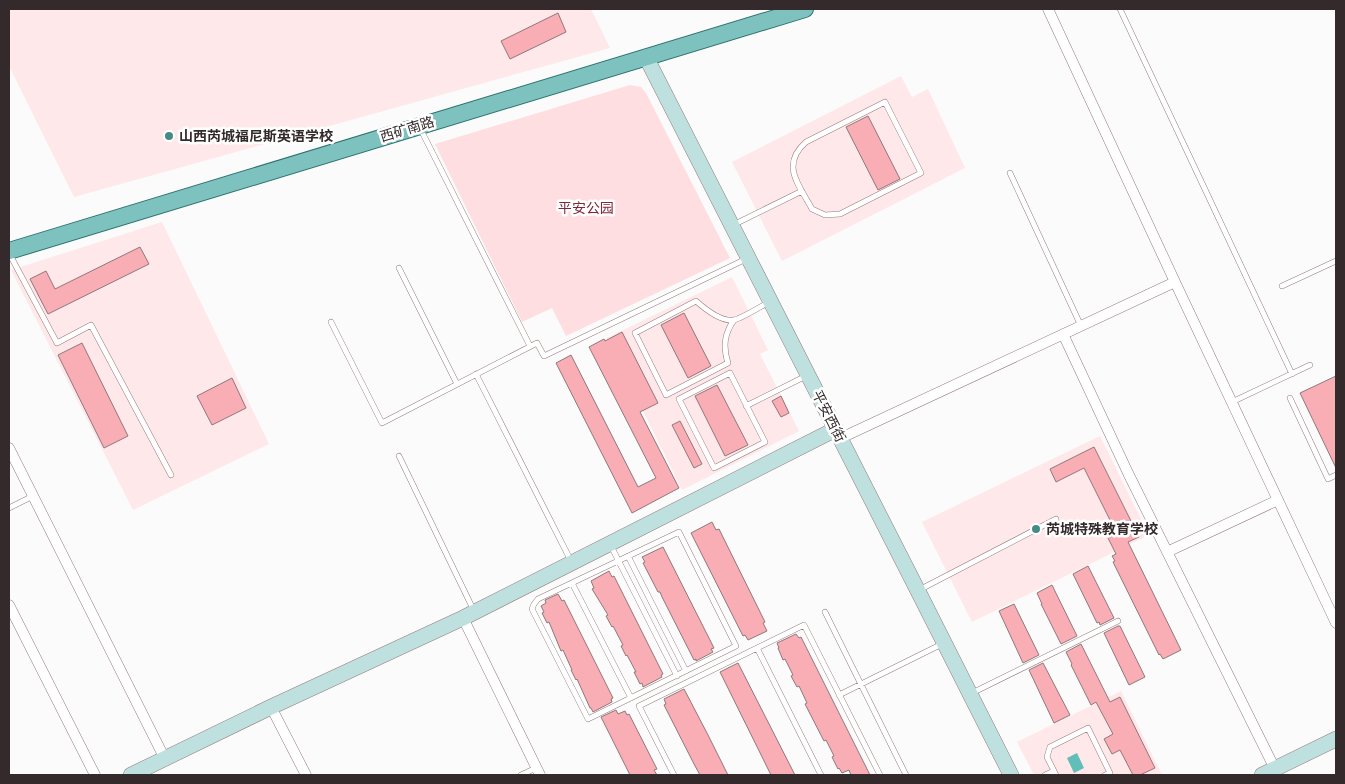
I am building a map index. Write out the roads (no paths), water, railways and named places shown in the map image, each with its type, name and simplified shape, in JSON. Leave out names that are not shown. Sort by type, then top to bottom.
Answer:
[{"type":"main road","name":"西矿南路","points":[[9,252],[805,9]]},
{"type":"street","points":[[1048,9],[1336,623]]},
{"type":"street","name":"平安西街","points":[[646,57],[1010,775]]},
{"type":"street","points":[[131,775],[468,615],[609,543],[838,433],[1081,326],[1175,282]]},
{"type":"street","points":[[1063,334],[1271,773],[1336,739]]},
{"type":"street","points":[[9,448],[165,759]]},
{"type":"street","points":[[1167,552],[1278,500]]},
{"type":"street","points":[[9,605],[95,775]]},
{"type":"street","points":[[468,615],[538,771]]},
{"type":"street","points":[[271,707],[306,775]]},
{"type":"lane","points":[[1120,9],[1292,374]]},
{"type":"lane","points":[[885,102],[921,173],[840,214],[825,215],[812,209],[802,191],[792,172],[794,158],[802,146],[806,142],[885,102]]},
{"type":"lane","points":[[419,126],[530,346]]},
{"type":"lane","points":[[1010,173],[1081,326]]},
{"type":"lane","points":[[732,226],[802,191]]},
{"type":"lane","points":[[9,252],[57,343],[91,325],[171,476]]},
{"type":"lane","points":[[331,322],[382,423],[530,346],[537,343],[544,356],[749,258]]},
{"type":"lane","points":[[1282,286],[1336,261]]},
{"type":"lane","points":[[399,268],[457,384]]},
{"type":"lane","points":[[734,320],[717,316],[696,301],[634,333],[666,395],[728,363],[724,349],[728,330],[734,320],[771,301]]},
{"type":"lane","points":[[1232,402],[1310,365]]},
{"type":"lane","points":[[476,374],[571,563]]},
{"type":"lane","points":[[730,374],[746,406],[765,442],[714,468],[679,399],[730,374]]},
{"type":"lane","points":[[746,406],[808,374]]},
{"type":"lane","points":[[1290,398],[1328,479],[1336,475]]},
{"type":"lane","points":[[399,456],[468,615]]},
{"type":"lane","points":[[9,508],[33,496]]},
{"type":"lane","points":[[918,591],[1056,519]]},
{"type":"lane","points":[[679,532],[736,646],[588,719],[532,609],[538,598],[628,556],[679,532]]},
{"type":"lane","points":[[609,543],[676,676]]},
{"type":"lane","points":[[628,556],[686,671]]},
{"type":"lane","points":[[572,582],[631,698]]},
{"type":"lane","points":[[824,612],[906,775]]},
{"type":"lane","points":[[970,694],[1118,621]]},
{"type":"lane","points":[[674,775],[639,706],[804,625],[880,775]]},
{"type":"lane","points":[[839,696],[944,642]]},
{"type":"lane","points":[[757,648],[822,775]]},
{"type":"lane","points":[[1045,775],[1055,773],[1047,757],[1050,747],[1088,728],[1110,773],[1105,775]]},
{"type":"lane","points":[[521,775],[538,771]]},
{"type":"water","points":[[1077,753],[1084,768],[1074,773],[1067,758]]},
{"type":"place","name":"山西芮城福尼斯英语学校","points":[[169,136]]},
{"type":"place","name":"芮城特殊教育学校","points":[[1036,529]]},
{"type":"park label","name":"平安公园","points":[[586,208]]}]
